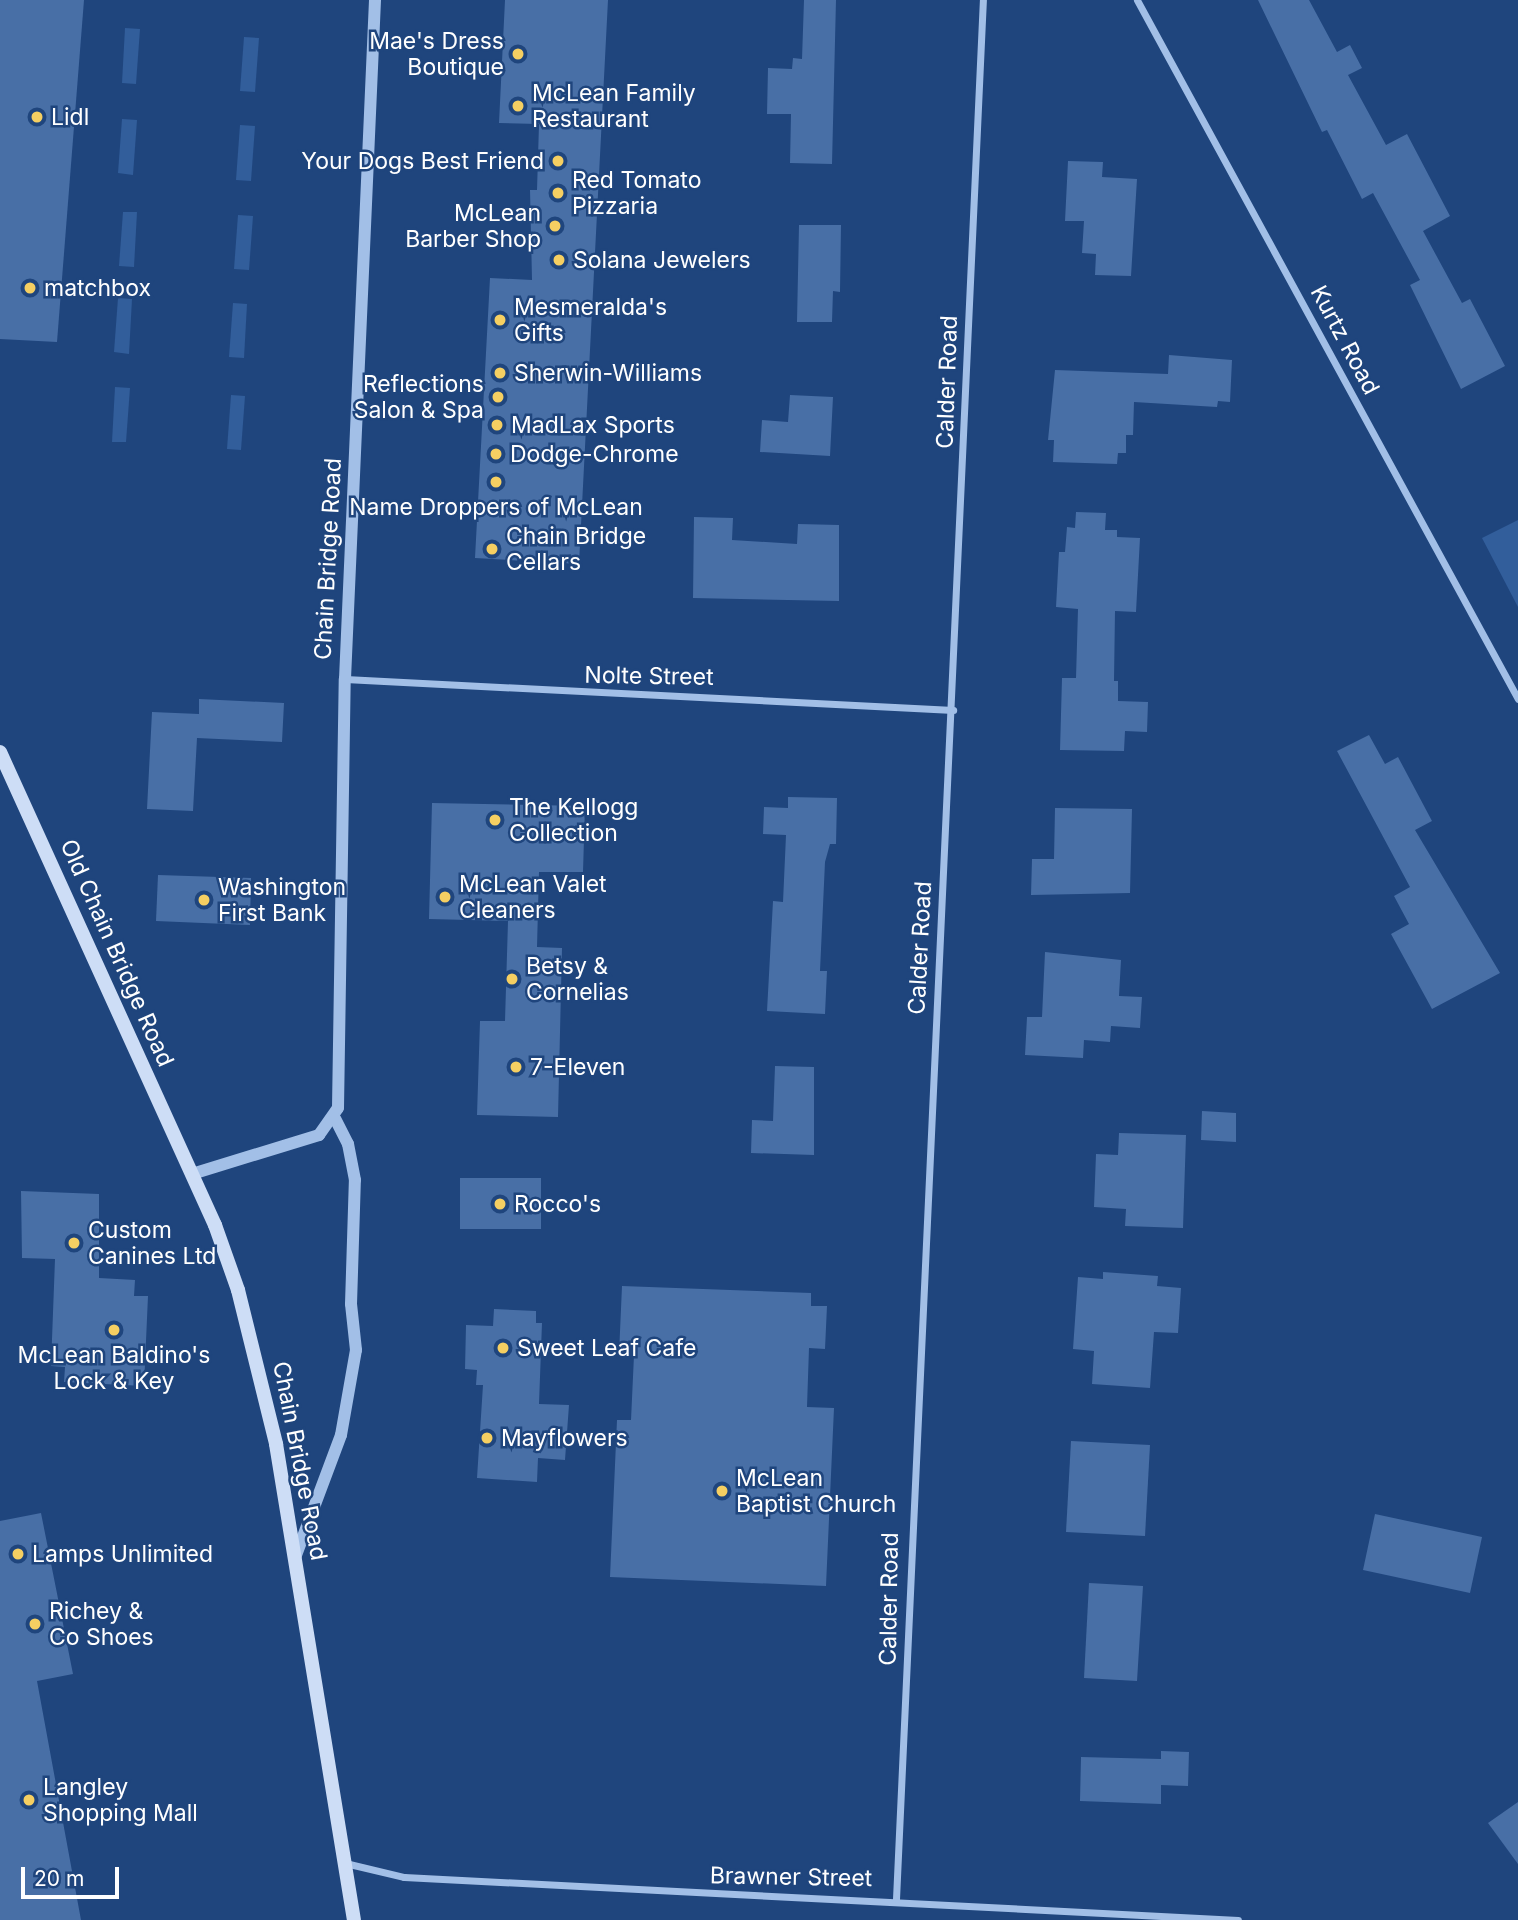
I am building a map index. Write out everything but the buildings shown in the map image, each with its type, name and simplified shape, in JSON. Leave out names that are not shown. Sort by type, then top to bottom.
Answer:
[{"type":"main road","name":"Old Chain Bridge Road","points":[[0,751],[192,1174]]},
{"type":"main road","name":"Chain Bridge Road","points":[[192,1174],[224,1250],[257,1357],[296,1558],[354,1920]]},
{"type":"street","name":"Chain Bridge Road","points":[[335,1119],[340,1094],[345,679],[375,0]]},
{"type":"street","name":"Calder Road","points":[[896,1899],[908,1544],[953,710],[983,0]]},
{"type":"street","name":"Kurtz Road","points":[[1138,0],[1518,699]]},
{"type":"street","name":"Nolte Street","points":[[345,679],[953,710]]},
{"type":"street","points":[[192,1174],[319,1135],[335,1119],[348,1144],[355,1180],[355,1334],[341,1436],[296,1558]]},
{"type":"street","name":"Brawner Street","points":[[345,1863],[404,1877],[896,1899],[1238,1920]]},
{"type":"shaded area","points":[[125,28],[140,29],[136,84],[122,83]]},
{"type":"shaded area","points":[[244,37],[259,38],[255,92],[240,91]]},
{"type":"shaded area","points":[[122,119],[137,120],[133,175],[118,173]]},
{"type":"shaded area","points":[[240,125],[255,126],[251,181],[236,180]]},
{"type":"shaded area","points":[[123,212],[137,212],[134,267],[119,266]]},
{"type":"shaded area","points":[[238,215],[253,216],[249,270],[234,269]]},
{"type":"shaded area","points":[[118,298],[132,299],[129,354],[114,352]]},
{"type":"shaded area","points":[[233,303],[247,304],[244,358],[229,357]]},
{"type":"shaded area","points":[[115,387],[130,388],[126,442],[112,442]]},
{"type":"shaded area","points":[[231,395],[245,396],[241,450],[227,449]]},
{"type":"shaded area","points":[[1518,520],[1518,607],[1482,538]]},
{"type":"place","name":"Mae's Dress Boutique","points":[[518,54]]},
{"type":"place","name":"McLean Family Restaurant","points":[[518,106]]},
{"type":"place","name":"Lidl","points":[[37,117]]},
{"type":"place","name":"Your Dogs Best Friend","points":[[558,161]]},
{"type":"place","name":"Red Tomato Pizzaria","points":[[558,193]]},
{"type":"place","name":"McLean Barber Shop","points":[[555,226]]},
{"type":"place","name":"Solana Jewelers","points":[[559,260]]},
{"type":"place","name":"matchbox","points":[[30,288]]},
{"type":"place","name":"Mesmeralda's Gifts","points":[[500,320]]},
{"type":"place","name":"Sherwin-Williams","points":[[500,373]]},
{"type":"place","name":"Reflections Salon & Spa","points":[[498,397]]},
{"type":"place","name":"MadLax Sports","points":[[497,425]]},
{"type":"place","name":"Dodge-Chrome","points":[[496,454]]},
{"type":"place","name":"Name Droppers of McLean","points":[[496,482]]},
{"type":"place","name":"Chain Bridge Cellars","points":[[492,549]]},
{"type":"place","name":"The Kellogg Collection","points":[[495,820]]},
{"type":"place","name":"McLean Valet Cleaners","points":[[445,897]]},
{"type":"place","name":"Washington First Bank","points":[[204,900]]},
{"type":"place","name":"Betsy & Cornelias","points":[[512,979]]},
{"type":"place","name":"7-Eleven","points":[[516,1067]]},
{"type":"place","name":"Rocco's","points":[[500,1204]]},
{"type":"place","name":"Custom Canines Ltd","points":[[74,1243]]},
{"type":"place","name":"McLean Baldino's Lock & Key","points":[[114,1330]]},
{"type":"place","name":"Sweet Leaf Cafe","points":[[503,1348]]},
{"type":"place","name":"Mayflowers","points":[[487,1438]]},
{"type":"place","name":"McLean Baptist Church","points":[[722,1491]]},
{"type":"place","name":"Lamps Unlimited","points":[[18,1554]]},
{"type":"place","name":"Richey & Co Shoes","points":[[35,1624]]},
{"type":"place","name":"Langley Shopping Mall","points":[[29,1800]]}]
